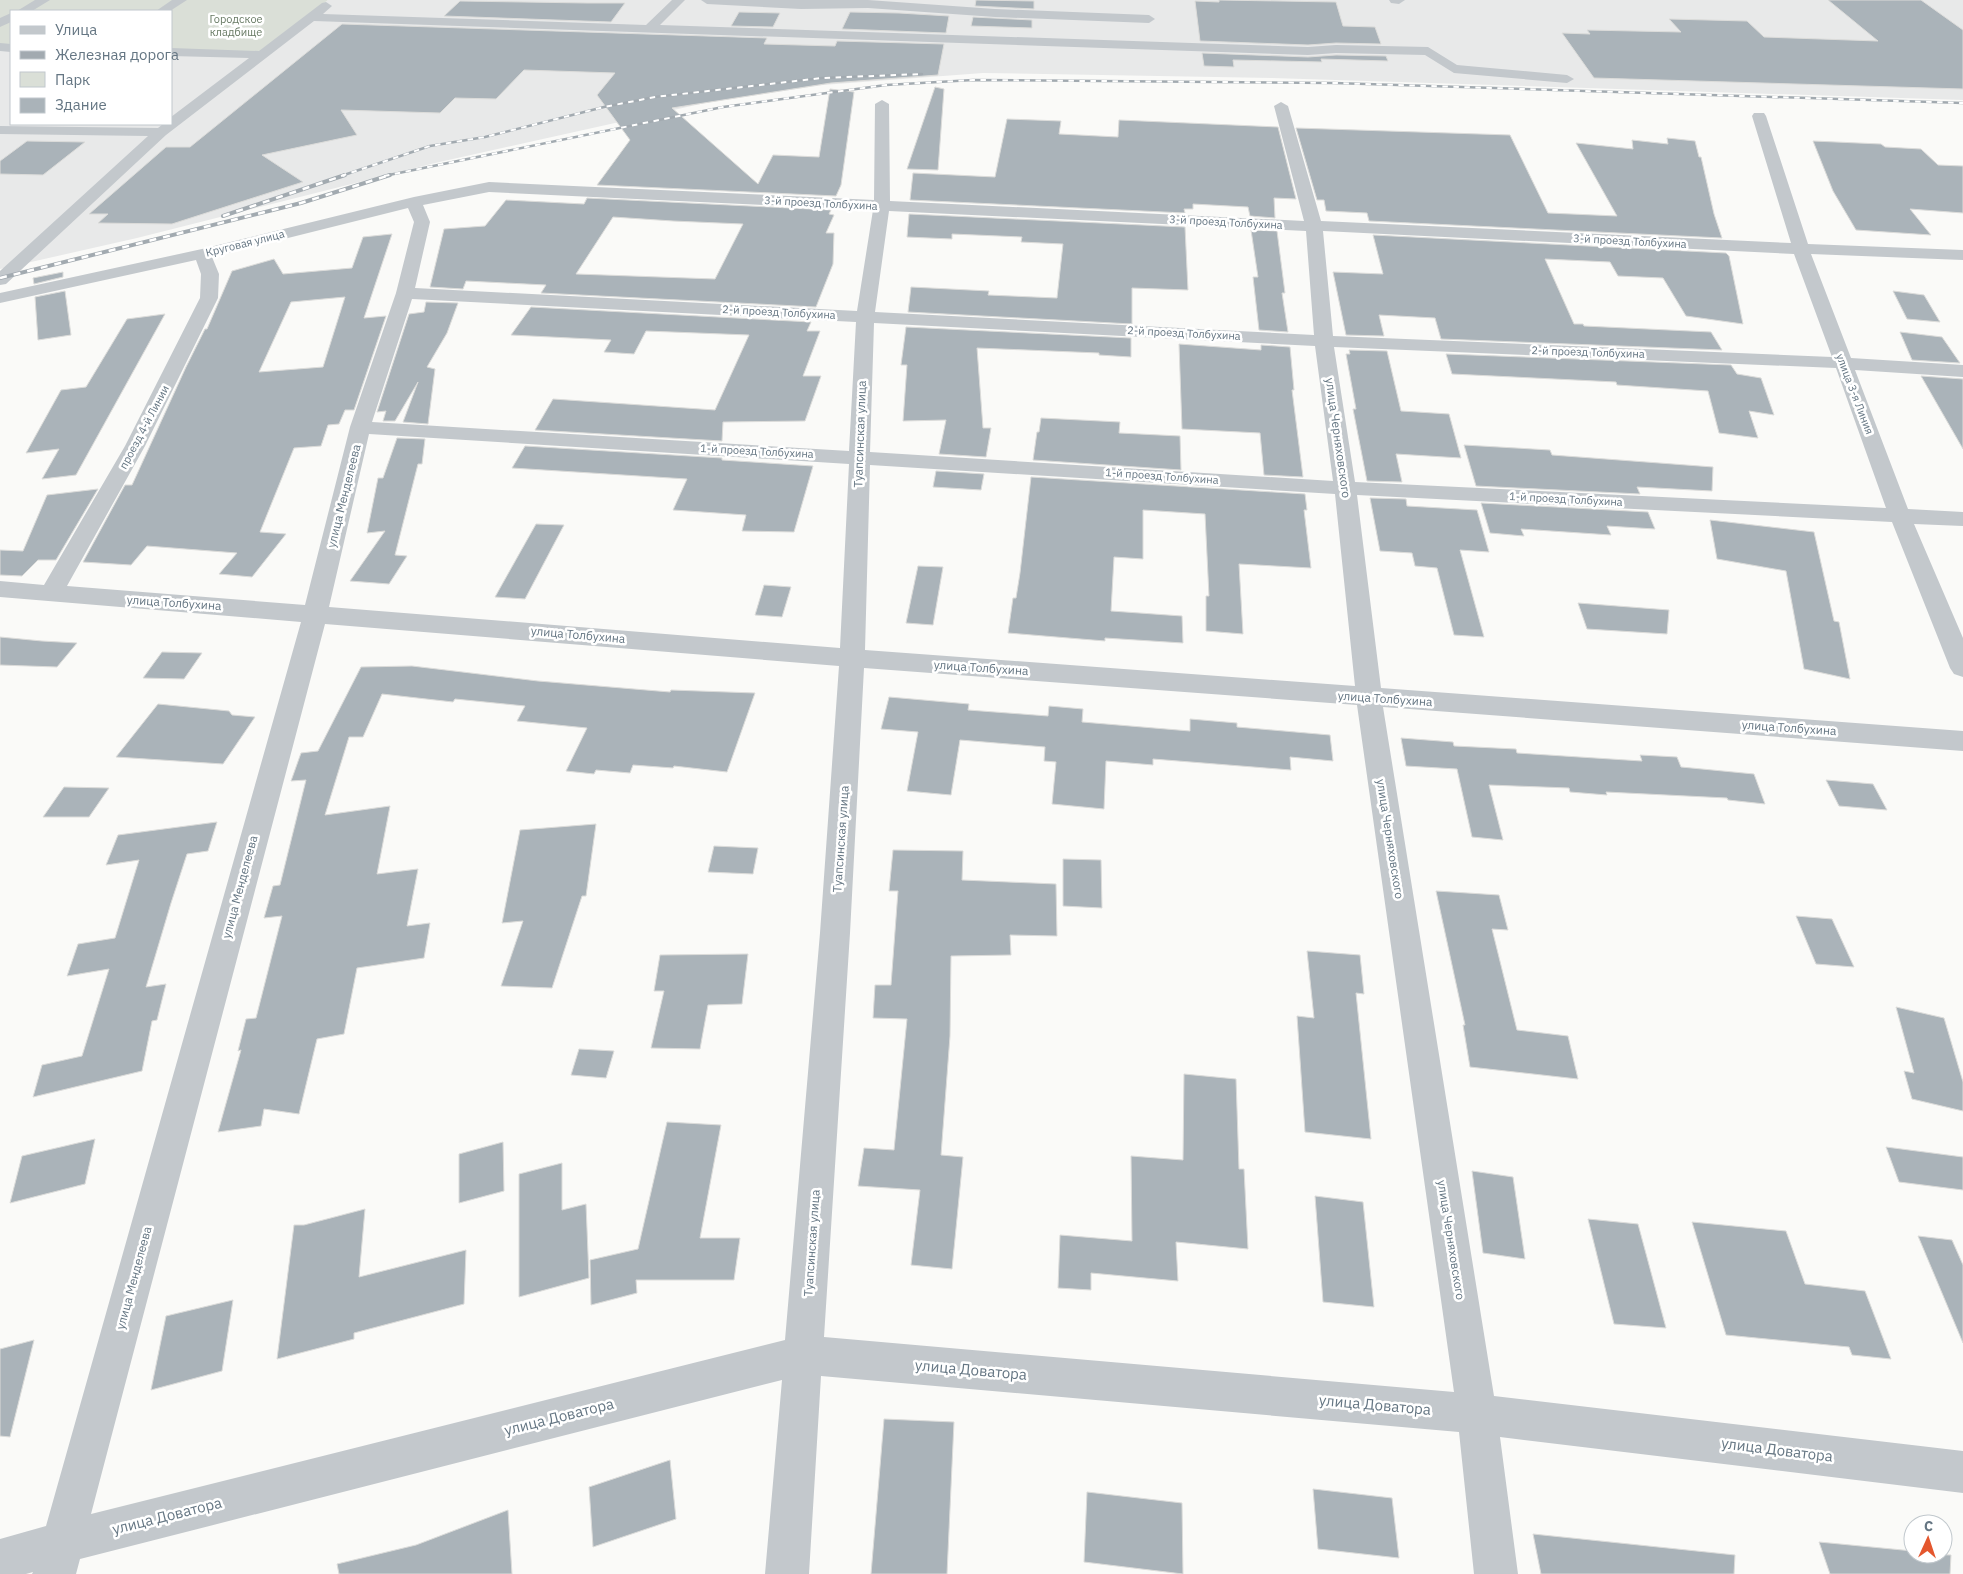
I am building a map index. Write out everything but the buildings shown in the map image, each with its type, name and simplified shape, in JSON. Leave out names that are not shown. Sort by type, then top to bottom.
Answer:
[{"type":"street","points":[[25,10],[44,0]]},
{"type":"street","points":[[164,10],[181,0]]},
{"type":"street","points":[[172,124],[334,0]]},
{"type":"street","points":[[650,28],[679,0]]},
{"type":"street","points":[[707,0],[735,3],[868,4],[995,14],[1149,19]]},
{"type":"street","points":[[904,7],[909,3],[922,0]]},
{"type":"street","points":[[311,17],[1308,51],[1336,49],[1428,51],[1454,69],[1567,79]]},
{"type":"street","points":[[172,52],[262,55]]},
{"type":"street","name":"Туапсинская улица","points":[[788,1574],[833,953],[852,658],[865,316],[882,206],[882,104]]},
{"type":"street","name":"улица Черняховского","points":[[1281,106],[1314,226],[1324,341],[1345,488],[1369,698],[1477,1414],[1496,1574]]},
{"type":"street","name":"улица 3-я Линия","points":[[1759,116],[1801,249],[1843,363],[1900,516],[1963,668]]},
{"type":"street","points":[[0,280],[170,125]]},
{"type":"street","points":[[0,130],[161,132]]},
{"type":"street","name":"3-й проезд Толбухина","points":[[489,187],[1963,255]]},
{"type":"street","name":"Круговая улица","points":[[0,298],[202,254],[414,202],[489,187]]},
{"type":"street","name":"улица Менделеева","points":[[58,1558],[315,614],[360,427],[404,293],[422,222],[414,202]]},
{"type":"street","name":"проезд 4-й Линии","points":[[51,593],[135,446],[209,298],[210,274],[202,254]]},
{"type":"street","points":[[0,266],[22,260]]},
{"type":"street","name":"2-й проезд Толбухина","points":[[404,293],[1324,341],[1843,363],[1963,371]]},
{"type":"street","name":"1-й проезд Толбухина","points":[[360,427],[1345,488],[1963,519]]},
{"type":"street","name":"улица Толбухина","points":[[0,589],[852,658],[1963,741]]},
{"type":"street","name":"улица Доватора","points":[[0,1560],[58,1558],[803,1355],[1477,1414],[1963,1472]]},
{"type":"shaded area","points":[[328,0],[1963,0],[1963,100],[1272,78],[983,73],[823,85],[705,103],[435,163],[137,238],[0,269],[0,44],[10,44],[10,125],[172,125],[172,49],[261,52]]},
{"type":"green space","name":"Городское кладбище","points":[[0,0],[328,0],[261,52],[172,49],[172,10],[10,10],[10,44],[0,44]]},
{"type":"railway","points":[[341,176],[430,146],[485,137],[604,107],[655,97],[822,78],[922,74]]},
{"type":"railway","points":[[384,176],[723,107],[886,85],[973,80],[1334,83],[1963,103]]},
{"type":"railway","points":[[223,216],[345,175]]},
{"type":"railway","points":[[0,278],[301,203],[390,175]]}]
